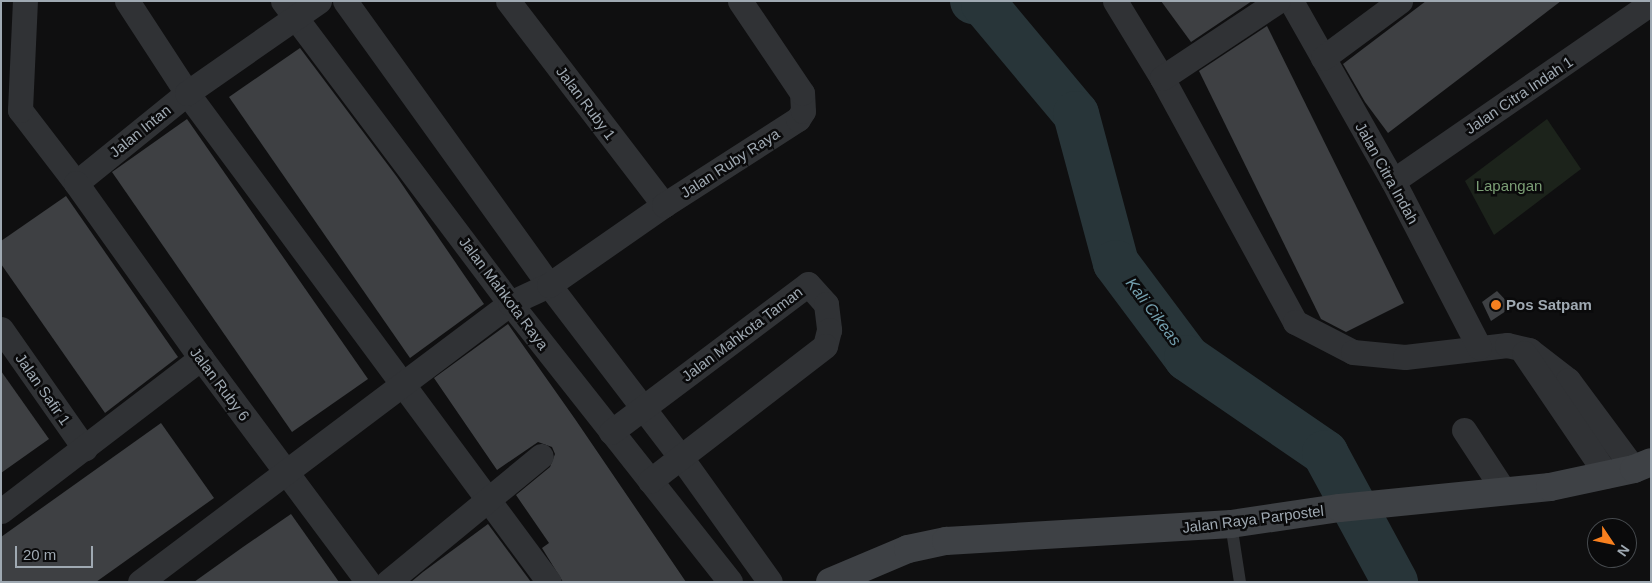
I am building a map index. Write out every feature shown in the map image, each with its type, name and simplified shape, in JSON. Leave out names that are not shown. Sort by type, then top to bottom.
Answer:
[{"type":"main road","name":"Jalan Raya Parpostel","points":[[830,582],[890,556],[946,541],[1231,524],[1340,508],[1550,487],[1607,476],[1642,466]]},
{"type":"street","points":[[25,1],[11,111],[76,183]]},
{"type":"street","points":[[127,1],[187,93],[549,582]]},
{"type":"street","name":"Jalan Intan","points":[[76,183],[289,10],[319,1]]},
{"type":"street","points":[[345,1],[549,285],[682,459],[770,582]]},
{"type":"street","name":"Jalan Ruby 1","points":[[508,1],[664,205]]},
{"type":"street","name":"Jalan Ruby Raya","points":[[140,582],[284,470],[510,303],[549,285],[664,205],[798,119],[803,111],[802,93],[740,1]]},
{"type":"street","points":[[1115,1],[1162,78],[1295,322],[1353,352],[1405,357],[1479,347],[1521,348],[1553,367],[1568,380],[1642,466]]},
{"type":"street","points":[[1162,78],[1278,1]]},
{"type":"street","name":"Jalan Citra Indah","points":[[1291,1],[1393,181],[1479,347]]},
{"type":"street","points":[[1323,58],[1400,1]]},
{"type":"street","name":"Jalan Citra Indah 1","points":[[1393,181],[1648,6]]},
{"type":"street","name":"Jalan Mahkota Raya","points":[[289,10],[510,303],[730,582]]},
{"type":"street","name":"Jalan Ruby 6","points":[[76,183],[201,358],[368,582]]},
{"type":"street","name":"Jalan Mahkota Taman","points":[[612,432],[808,284],[826,304],[829,330],[825,346],[682,459],[650,481]]},
{"type":"street","name":"Jalan Safir 1","points":[[1,329],[85,449]]},
{"type":"street","points":[[1521,348],[1607,476]]},
{"type":"street","points":[[1,511],[85,449],[201,358]]},
{"type":"street","points":[[1464,430],[1504,491]]},
{"type":"street","points":[[388,582],[490,500],[541,456]]},
{"type":"lane","points":[[1231,524],[1240,582]]},
{"type":"green space","name":"Lapangan","points":[[1547,119],[1581,169],[1494,235],[1465,181]]},
{"type":"building","points":[[1161,1],[1252,1],[1191,42]]},
{"type":"building","points":[[1426,1],[1561,1],[1388,133],[1365,102],[1343,64]]},
{"type":"building","points":[[1267,26],[1404,303],[1346,332],[1321,319],[1199,71]]},
{"type":"building","points":[[300,48],[397,177],[484,304],[410,358],[229,97]]},
{"type":"building","points":[[187,119],[368,379],[292,432],[112,172]]},
{"type":"building","points":[[66,196],[178,357],[105,413],[1,264],[1,241]]},
{"type":"building","name":"Pos Satpam","points":[[1497,291],[1512,307],[1491,321],[1482,302]]},
{"type":"building","points":[[508,324],[686,582],[563,582],[542,548],[549,543],[516,495],[550,467],[555,454],[552,447],[538,442],[497,470],[434,378]]},
{"type":"building","points":[[1,371],[49,439],[1,473]]},
{"type":"building","points":[[161,423],[214,498],[96,582],[1,582],[1,537]]},
{"type":"building","points":[[291,514],[339,582],[194,582],[243,547]]},
{"type":"building","points":[[488,524],[531,582],[411,582],[423,572]]},
{"type":"waterway","name":"Kali Cikeas","points":[[973,1],[984,4],[1076,114],[1116,263],[1187,358],[1325,453],[1395,582]]},
{"type":"place","name":"Pos Satpam","points":[[1496,305]]}]
